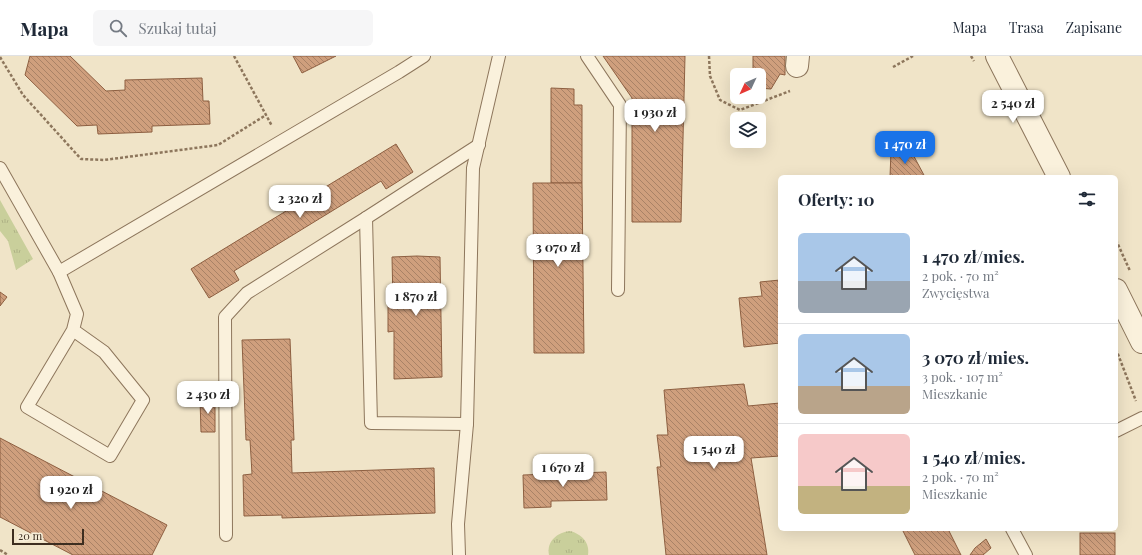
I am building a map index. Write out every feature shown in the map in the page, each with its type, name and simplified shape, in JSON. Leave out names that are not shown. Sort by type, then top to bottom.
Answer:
[{"type":"street","points":[[997,56],[1058,175]]},
{"type":"street","points":[[1118,294],[1142,342]]},
{"type":"lane","points":[[59,272],[424,56]]},
{"type":"lane","points":[[459,555],[458,524],[467,424],[473,168],[498,56]]},
{"type":"lane","points":[[587,56],[620,105],[618,290]]},
{"type":"lane","points":[[226,535],[225,317],[247,293],[479,145]]},
{"type":"lane","points":[[0,168],[59,272],[76,314],[73,330],[26,407],[110,456],[143,400],[104,352],[73,330]]},
{"type":"lane","points":[[366,218],[371,423],[467,424]]},
{"type":"lane","points":[[1118,430],[1142,418]]},
{"type":"lane","points":[[1013,531],[1026,555]]},
{"type":"path","points":[[234,56],[272,126]]},
{"type":"path","points":[[709,56],[710,76],[720,100],[740,110],[790,91]]},
{"type":"path","points":[[893,67],[913,56]]},
{"type":"path","points":[[0,57],[23,95],[81,159],[104,160],[218,145],[266,115]]},
{"type":"path","points":[[1118,353],[1142,418]]},
{"type":"path","points":[[0,550],[8,555]]},
{"type":"green space","points":[[0,200],[33,259],[16,270],[8,241],[0,231]]},
{"type":"green space","points":[[570,531],[578,534],[584,539],[588,546],[588,555],[549,555],[549,545],[554,538],[561,533]]},
{"type":"building","points":[[30,56],[70,56],[106,91],[125,90],[125,80],[202,78],[203,101],[209,101],[210,124],[152,126],[152,132],[98,134],[97,125],[77,126],[25,75]]},
{"type":"building","points":[[293,56],[336,56],[302,73]]},
{"type":"building","points":[[603,56],[685,56],[681,222],[632,222],[632,98]]},
{"type":"building","points":[[753,56],[785,56],[785,75],[780,74],[771,89],[766,89],[766,68],[753,68]]},
{"type":"building","points":[[551,88],[574,89],[574,105],[582,105],[582,183],[551,183]]},
{"type":"building","points":[[396,144],[413,172],[386,189],[381,181],[234,271],[239,280],[209,298],[191,269]]},
{"type":"building","points":[[910,149],[924,175],[890,175],[891,151]]},
{"type":"building","points":[[533,183],[582,183],[584,353],[534,353]]},
{"type":"building","points":[[392,257],[440,257],[442,377],[394,379],[394,331],[388,332],[388,303],[393,303]]},
{"type":"building","points":[[778,280],[778,343],[744,347],[739,298],[762,296],[760,282]]},
{"type":"building","points":[[0,292],[7,297],[0,306]]},
{"type":"building","points":[[290,339],[294,440],[291,440],[292,473],[434,468],[435,513],[282,518],[282,515],[244,516],[243,475],[252,474],[250,440],[246,440],[242,340]]},
{"type":"building","points":[[744,384],[748,406],[778,403],[778,456],[751,458],[767,555],[666,555],[657,467],[661,467],[657,435],[668,435],[664,390]]},
{"type":"building","points":[[215,398],[215,432],[201,432],[200,399]]},
{"type":"building","points":[[0,438],[167,525],[152,555],[73,555],[0,517]]},
{"type":"building","points":[[606,472],[607,500],[551,501],[551,507],[524,508],[523,475]]},
{"type":"building","points":[[903,531],[949,531],[961,555],[915,555]]},
{"type":"building","points":[[1080,533],[1115,533],[1115,555],[1080,555]]},
{"type":"building","points":[[986,539],[991,548],[983,555],[970,555],[975,548]]}]
